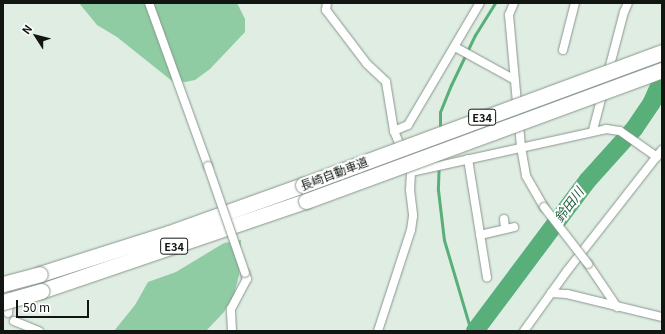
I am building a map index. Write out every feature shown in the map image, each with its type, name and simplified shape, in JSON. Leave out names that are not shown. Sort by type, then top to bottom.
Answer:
[{"type":"highway","name":"長崎自動車道","points":[[3,284],[40,274],[169,233],[303,185],[606,71],[662,52]]},
{"type":"highway","name":"長崎自動車道","points":[[5,309],[41,291],[306,201],[662,70]]},
{"type":"street","points":[[149,3],[246,273],[247,279],[231,309],[232,331]]},
{"type":"street","points":[[327,3],[326,10],[367,64],[386,82],[394,131],[411,172],[410,190],[413,216],[412,230],[378,331]]},
{"type":"street","points":[[394,131],[408,125],[458,48],[480,3]]},
{"type":"street","points":[[514,3],[509,15],[521,146],[526,176],[544,207],[588,264],[617,306]]},
{"type":"street","points":[[563,50],[574,3]]},
{"type":"street","points":[[593,130],[624,12],[628,3]]},
{"type":"street","points":[[458,48],[515,80]]},
{"type":"street","points":[[411,172],[593,130],[614,129],[620,131],[650,152],[660,153]]},
{"type":"street","points":[[524,331],[660,153]]},
{"type":"street","points":[[468,159],[487,278]]},
{"type":"street","points":[[480,235],[510,228],[504,219]]},
{"type":"street","points":[[3,284],[9,304],[5,309],[14,322],[16,331]]},
{"type":"street","points":[[552,293],[662,317]]},
{"type":"street","points":[[14,322],[39,331]]},
{"type":"green space","points":[[79,3],[237,3],[245,19],[245,32],[210,69],[195,80],[185,82],[172,81],[117,37],[97,25]]},
{"type":"green space","points":[[241,240],[239,275],[234,295],[224,312],[206,331],[114,331],[135,305],[148,282],[176,272],[224,243]]},
{"type":"waterway","points":[[440,130],[440,112],[451,85],[475,35],[495,3]]},
{"type":"waterway","name":"鈴田川","points":[[475,331],[588,180],[634,129],[652,102],[662,80]]},
{"type":"waterway","points":[[439,157],[438,190],[444,240],[471,331]]}]
